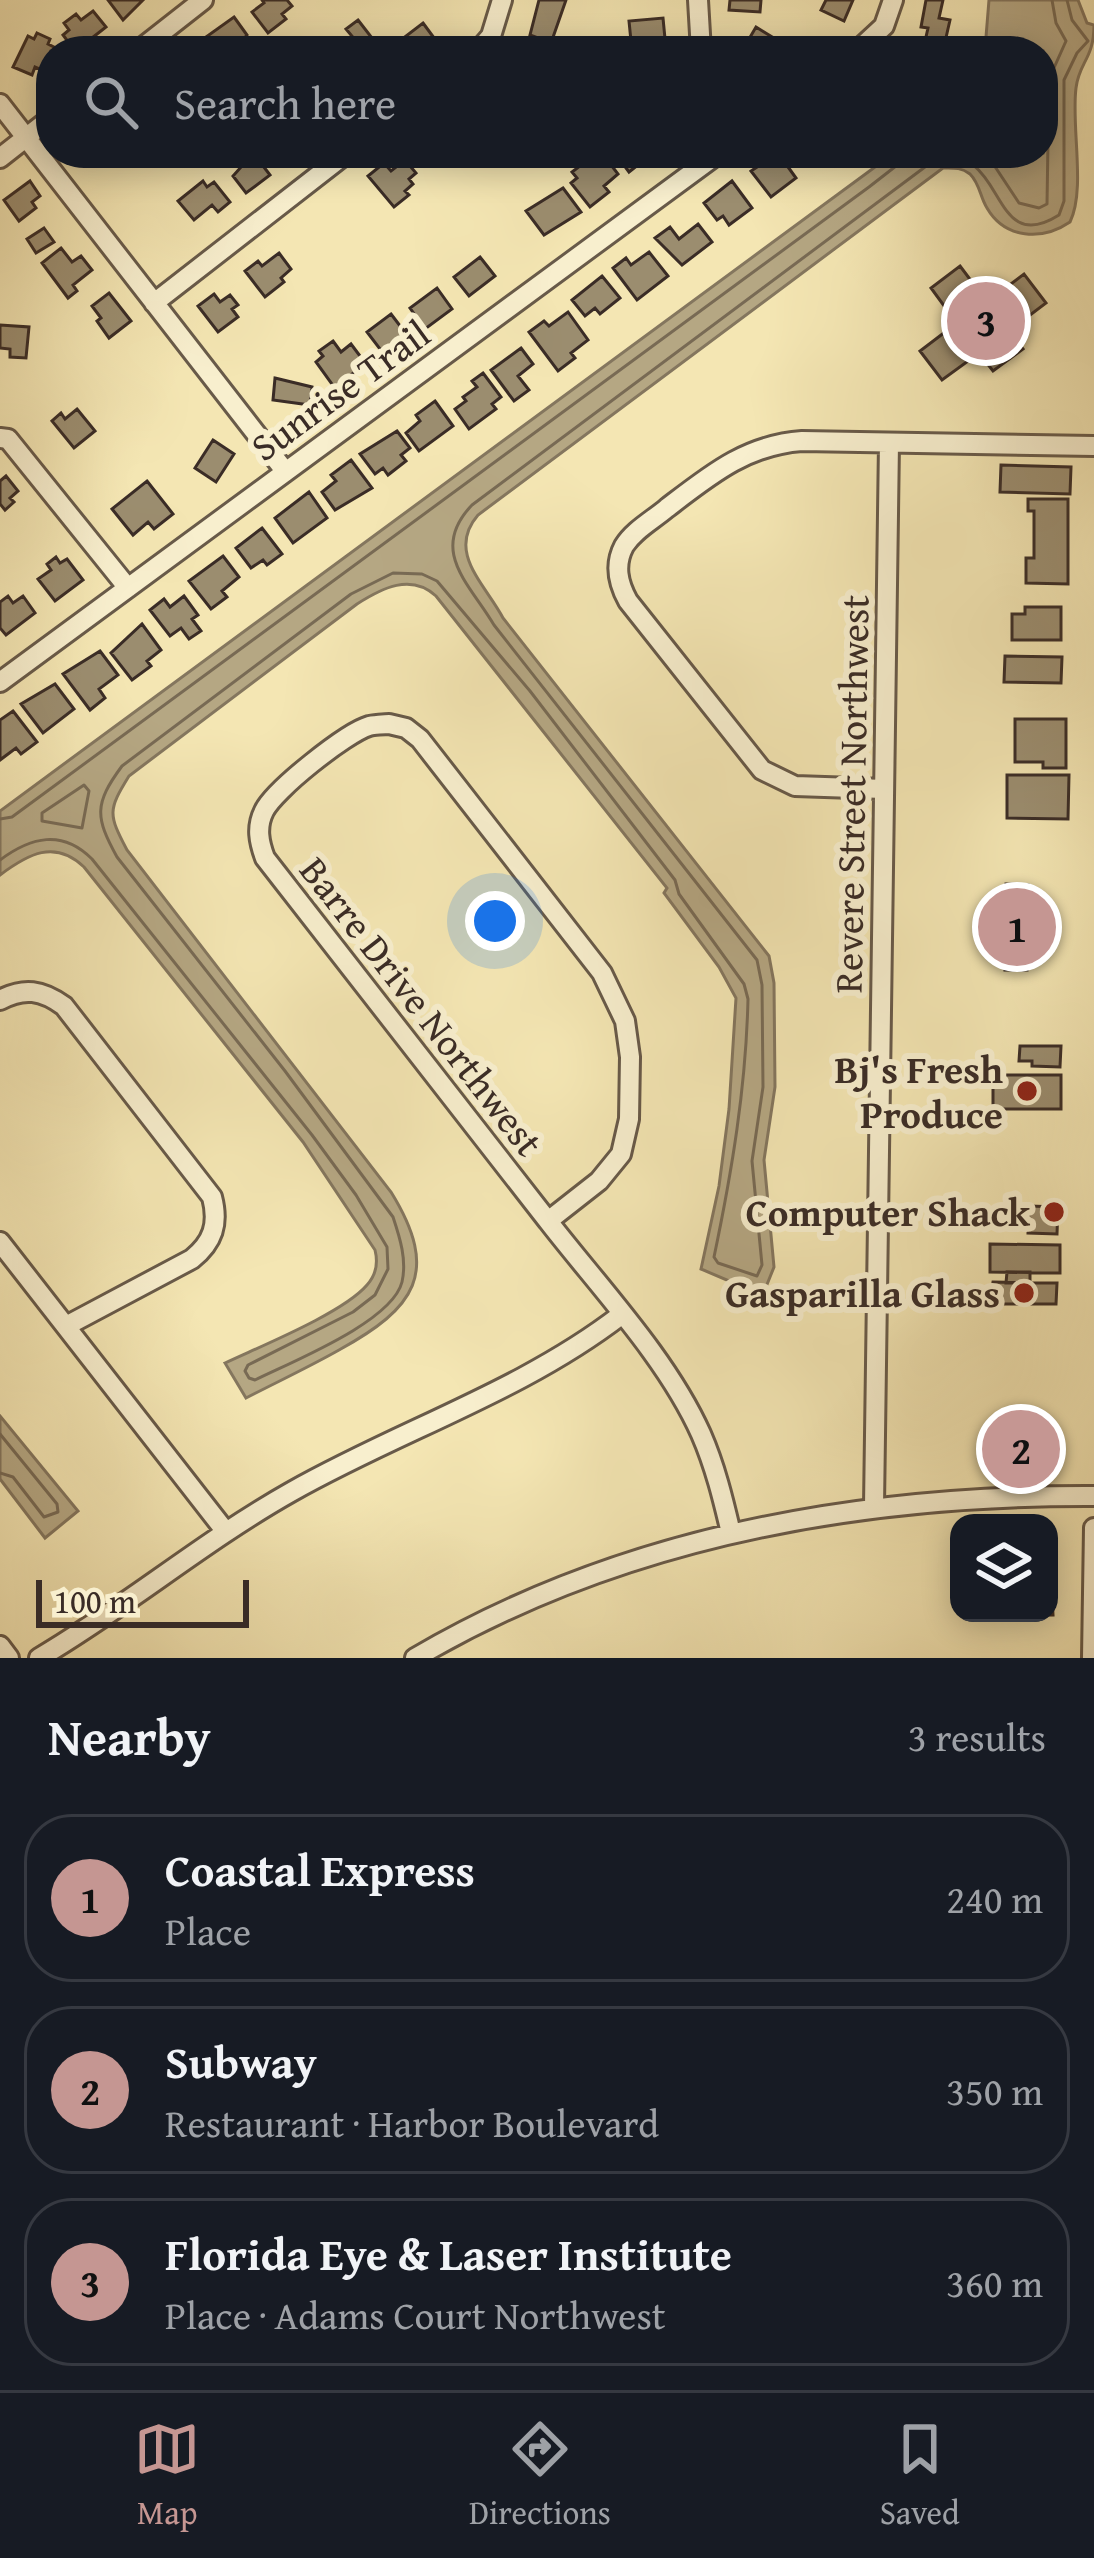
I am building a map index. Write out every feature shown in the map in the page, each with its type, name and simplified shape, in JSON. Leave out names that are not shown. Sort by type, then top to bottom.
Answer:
[{"type":"street","points":[[156,36],[203,0]]},
{"type":"street","points":[[491,36],[502,0]]},
{"type":"street","points":[[698,0],[700,36]]},
{"type":"street","points":[[873,36],[884,26],[893,0]]},
{"type":"street","points":[[0,104],[36,151]]},
{"type":"street","points":[[0,158],[36,130]]},
{"type":"street","points":[[49,168],[286,471]]},
{"type":"street","points":[[154,302],[327,168]]},
{"type":"street","name":"Sunrise Trail","points":[[0,682],[699,168]]},
{"type":"street","points":[[0,438],[8,439],[128,588]]},
{"type":"street","points":[[884,789],[795,786],[762,770],[628,601],[620,585],[622,550],[633,535],[718,469],[749,452],[802,441],[1094,446]]},
{"type":"street","name":"Revere Street Northwest","points":[[874,1506],[889,442]]},
{"type":"street","name":"Barre Drive Northwest","points":[[548,1221],[611,1169],[627,1137],[630,1057],[620,1004],[602,973],[420,739],[406,728],[370,726],[266,807],[259,823],[266,858],[620,1315],[691,1414],[712,1463],[731,1533]]},
{"type":"street","points":[[0,1000],[33,990],[64,1006],[212,1197],[216,1215],[214,1233],[192,1259],[66,1326]]},
{"type":"street","points":[[0,1241],[226,1532]]},
{"type":"street","points":[[40,1658],[226,1532],[354,1457],[551,1365],[620,1315]]},
{"type":"street","points":[[415,1658],[542,1595],[731,1533],[874,1506],[1010,1496],[1094,1496]]},
{"type":"street","points":[[1092,1658],[1094,1528]]},
{"type":"street","points":[[0,1646],[10,1658]]},
{"type":"water","points":[[989,0],[1078,0],[1087,23],[1094,25],[1092,46],[1076,88],[1075,208],[1070,222],[1048,232],[1025,234],[1004,226],[987,208],[970,174],[943,168],[1058,168],[1058,36],[986,36]]},
{"type":"water","points":[[874,168],[943,168],[478,515],[466,542],[472,568],[503,618],[769,956],[774,983],[775,1087],[764,1160],[774,1267],[766,1287],[755,1292],[701,1269],[729,1109],[736,998],[664,893],[667,888],[426,589],[397,585],[357,604],[129,776],[114,805],[116,828],[127,850],[391,1192],[415,1245],[417,1267],[412,1286],[386,1319],[339,1350],[246,1398],[225,1363],[355,1296],[372,1277],[375,1250],[303,1142],[84,867],[63,853],[52,852],[21,861],[0,875],[0,811]]},
{"type":"water","points":[[0,1416],[78,1511],[45,1538],[0,1479]]},
{"type":"building","points":[[108,0],[143,0],[123,20]]},
{"type":"building","points":[[262,0],[287,0],[292,6],[282,14],[286,19],[268,33],[252,12]]},
{"type":"building","points":[[539,0],[566,0],[553,36],[530,35]]},
{"type":"building","points":[[730,0],[761,0],[760,12],[729,10]]},
{"type":"building","points":[[826,0],[853,0],[844,21],[821,10]]},
{"type":"building","points":[[926,0],[943,0],[939,18],[950,20],[946,36],[926,36],[928,28],[921,27]]},
{"type":"building","points":[[93,11],[106,27],[95,36],[64,36],[69,30],[64,23],[76,14],[81,20]]},
{"type":"building","points":[[234,17],[247,35],[246,36],[207,36]]},
{"type":"building","points":[[663,18],[665,36],[630,36],[629,21]]},
{"type":"building","points":[[358,20],[370,36],[352,36],[346,29]]},
{"type":"building","points":[[423,23],[433,36],[406,36]]},
{"type":"building","points":[[37,33],[44,36],[36,36],[32,75],[13,67],[28,36],[34,39]]},
{"type":"building","points":[[240,168],[265,168],[270,175],[246,193],[233,176]]},
{"type":"building","points":[[378,168],[412,168],[416,173],[405,191],[409,195],[394,207],[368,176]]},
{"type":"building","points":[[613,168],[618,174],[604,186],[609,192],[590,207],[571,183],[577,178],[572,172]]},
{"type":"building","points":[[789,168],[796,178],[771,197],[751,171]]},
{"type":"building","points":[[30,181],[40,196],[32,202],[36,208],[19,221],[4,200]]},
{"type":"building","points":[[203,181],[207,187],[214,182],[230,202],[218,212],[212,205],[194,220],[178,201]]},
{"type":"building","points":[[732,181],[752,208],[729,225],[723,216],[717,220],[704,203]]},
{"type":"building","points":[[563,188],[581,212],[544,235],[526,211]]},
{"type":"building","points":[[698,224],[712,242],[682,265],[655,238],[670,227],[679,239]]},
{"type":"building","points":[[44,228],[54,242],[36,253],[27,239]]},
{"type":"building","points":[[61,248],[72,262],[81,256],[92,270],[73,285],[77,291],[68,298],[42,263]]},
{"type":"building","points":[[649,252],[668,276],[637,300],[613,268],[626,258],[631,265]]},
{"type":"building","points":[[279,253],[291,269],[281,278],[284,282],[265,297],[245,271]]},
{"type":"building","points":[[480,257],[495,276],[469,296],[454,277]]},
{"type":"building","points":[[960,266],[987,302],[1024,274],[1046,303],[1009,331],[1023,349],[993,371],[979,353],[942,380],[920,351],[949,329],[946,324],[953,318],[931,288]]},
{"type":"building","points":[[602,276],[620,298],[600,314],[595,308],[585,316],[572,300]]},
{"type":"building","points":[[437,288],[452,309],[425,329],[410,308]]},
{"type":"building","points":[[109,293],[131,321],[109,338],[92,306]]},
{"type":"building","points":[[214,294],[220,302],[230,295],[238,305],[232,309],[238,317],[218,332],[198,306]]},
{"type":"building","points":[[568,312],[588,340],[558,371],[529,332],[544,321],[549,326]]},
{"type":"building","points":[[391,314],[407,335],[383,353],[367,332]]},
{"type":"building","points":[[0,325],[29,327],[26,358],[10,357],[10,349],[0,348]]},
{"type":"building","points":[[333,341],[341,352],[351,344],[366,364],[334,387],[316,362],[323,356],[319,351]]},
{"type":"building","points":[[521,348],[533,364],[518,376],[529,390],[514,401],[491,370]]},
{"type":"building","points":[[483,373],[501,397],[492,404],[496,409],[469,429],[455,409],[477,387],[472,381]]},
{"type":"building","points":[[275,378],[312,387],[310,405],[273,400]]},
{"type":"building","points":[[435,401],[453,426],[419,451],[406,433],[420,421],[416,415]]},
{"type":"building","points":[[77,409],[95,431],[74,448],[52,421],[61,413],[65,419]]},
{"type":"building","points":[[397,431],[410,448],[401,455],[406,461],[388,475],[383,468],[375,474],[360,454]]},
{"type":"building","points":[[213,440],[234,454],[216,482],[195,468]]},
{"type":"building","points":[[351,460],[372,488],[335,510],[322,492],[336,481],[331,475]]},
{"type":"building","points":[[1001,465],[1071,467],[1070,494],[1000,492]]},
{"type":"building","points":[[6,476],[18,491],[5,510],[0,504],[0,481]]},
{"type":"building","points":[[147,481],[173,514],[154,529],[148,522],[133,535],[112,509]]},
{"type":"building","points":[[309,492],[327,518],[293,543],[275,518]]},
{"type":"building","points":[[1028,499],[1068,499],[1068,584],[1026,583],[1026,558],[1034,558],[1034,511],[1028,511]]},
{"type":"building","points":[[262,528],[282,554],[267,565],[263,560],[251,568],[236,548]]},
{"type":"building","points":[[223,556],[239,577],[222,591],[227,597],[211,609],[189,581]]},
{"type":"building","points":[[56,557],[60,563],[67,559],[83,580],[55,601],[38,579],[51,570],[47,564]]},
{"type":"building","points":[[8,596],[13,603],[23,596],[35,613],[6,635],[0,628],[0,602]]},
{"type":"building","points":[[184,596],[198,615],[192,619],[201,631],[189,639],[181,628],[170,636],[150,610],[164,599],[170,607]]},
{"type":"building","points":[[1025,607],[1061,607],[1061,640],[1012,640],[1012,614],[1025,614]]},
{"type":"building","points":[[142,624],[161,650],[147,661],[151,666],[132,680],[111,653]]},
{"type":"building","points":[[100,651],[118,675],[99,689],[105,698],[90,710],[63,674]]},
{"type":"building","points":[[1005,656],[1062,657],[1061,683],[1004,682]]},
{"type":"building","points":[[55,684],[74,709],[43,733],[21,704]]},
{"type":"building","points":[[13,711],[37,742],[21,754],[16,748],[0,760],[0,720]]},
{"type":"building","points":[[1015,719],[1066,719],[1066,768],[1015,762]]},
{"type":"building","points":[[1007,775],[1069,775],[1068,819],[1007,818]]},
{"type":"building","points":[[1006,884],[1028,885],[1027,970],[1005,970]]},
{"type":"building","points":[[1020,1046],[1061,1046],[1060,1067],[1019,1061]]},
{"type":"building","points":[[993,1075],[1061,1075],[1061,1109],[993,1109]]},
{"type":"building","points":[[1029,1206],[1058,1207],[1057,1234],[1028,1233]]},
{"type":"building","points":[[990,1244],[1060,1245],[1060,1273],[990,1272]]},
{"type":"building","points":[[1007,1272],[1030,1272],[1030,1283],[1006,1283]]},
{"type":"building","name":"Gasparilla Glass","points":[[993,1282],[1057,1283],[1056,1304],[990,1304]]},
{"type":"building","points":[[1056,1432],[1058,1461],[986,1465],[984,1437]]},
{"type":"place","name":"Florida Eye & Laser Institute","points":[[986,321]]},
{"type":"place","name":"Coastal Express","points":[[1017,927]]},
{"type":"place","name":"Bj's Fresh Produce","points":[[1027,1091]]},
{"type":"place","name":"Computer Shack","points":[[1054,1212]]},
{"type":"place","name":"Gasparilla Glass","points":[[1024,1293]]},
{"type":"place","name":"Subway","points":[[1021,1449]]}]
